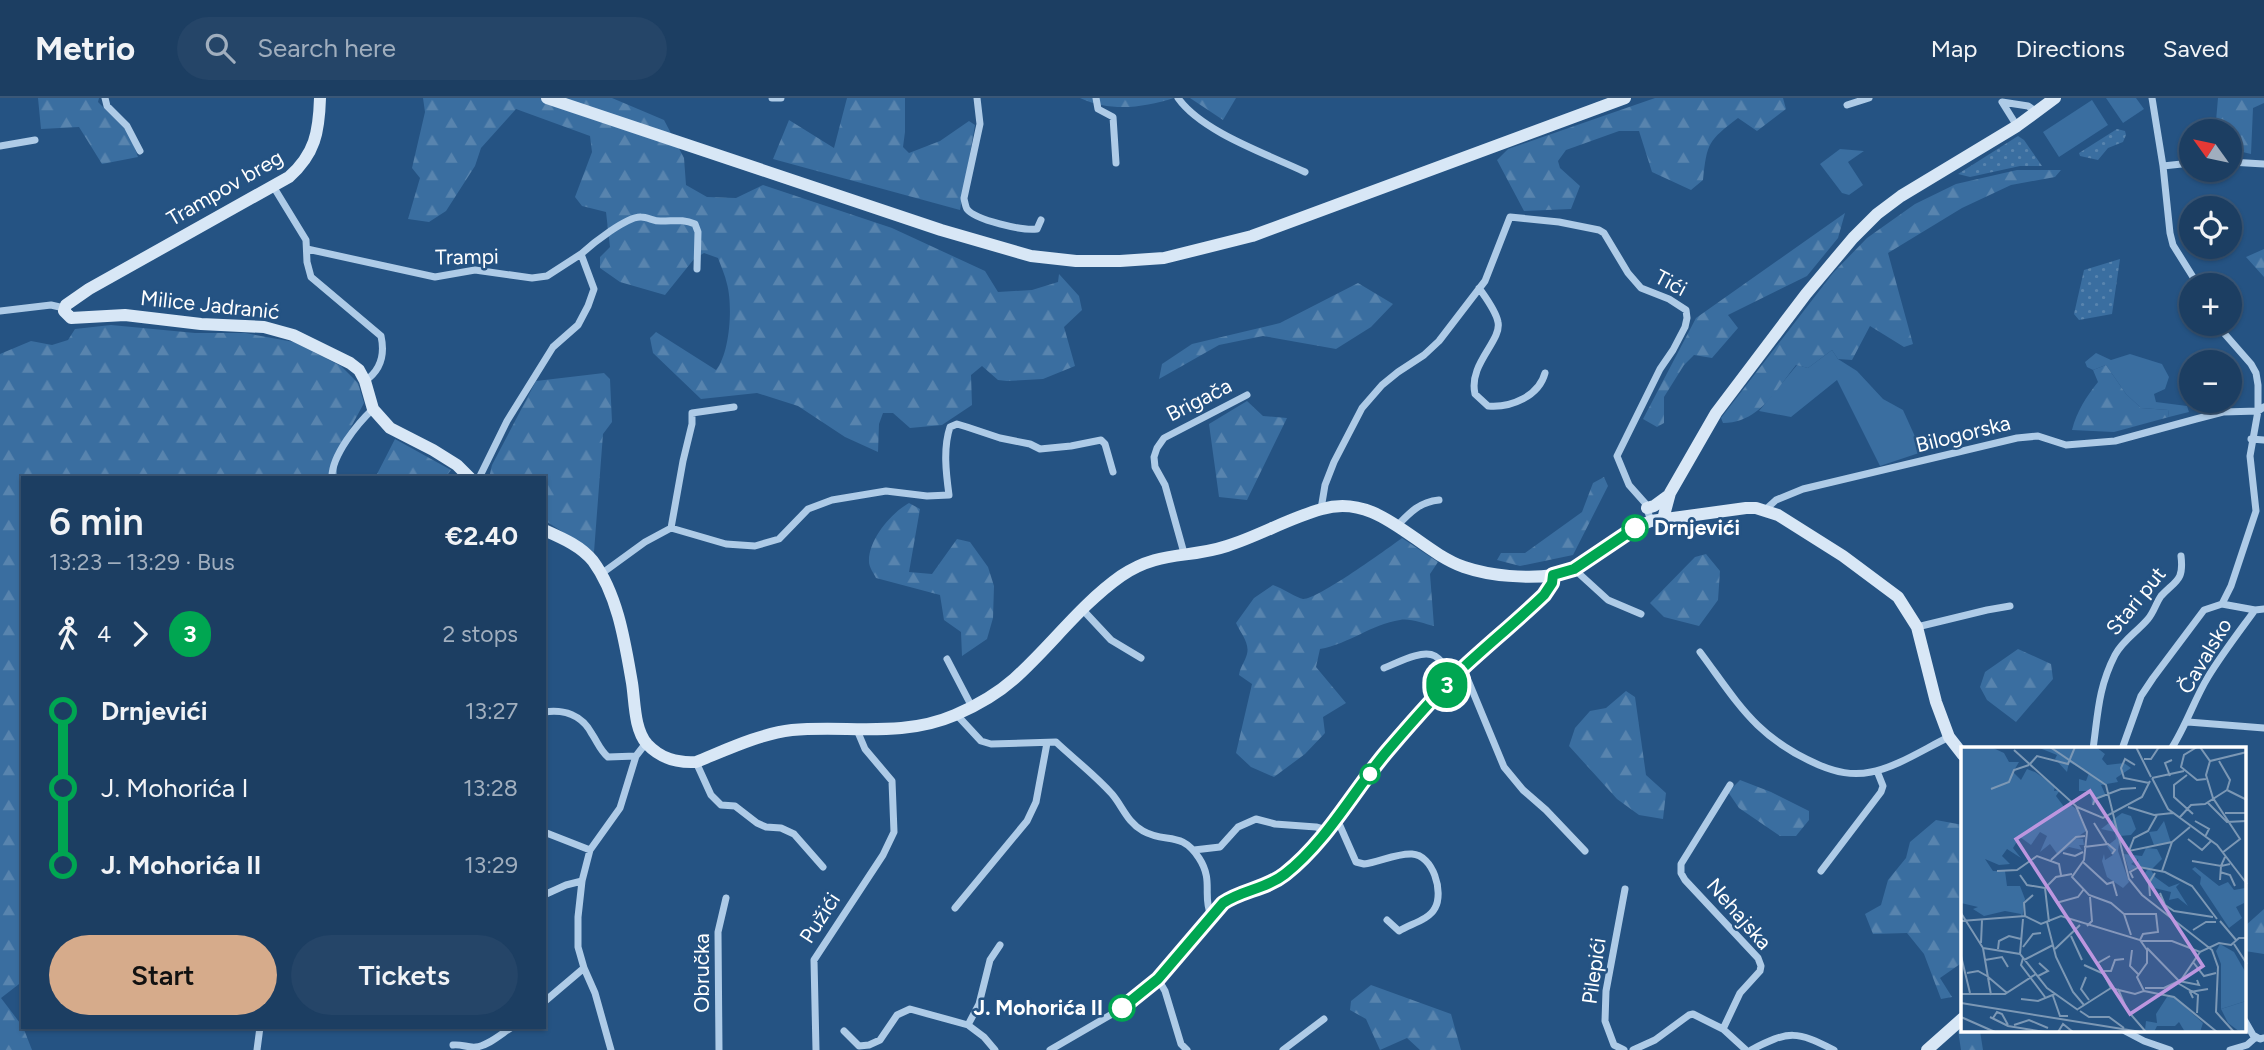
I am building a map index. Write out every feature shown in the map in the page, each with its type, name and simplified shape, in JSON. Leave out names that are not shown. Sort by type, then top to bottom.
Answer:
[{"type":"street","points":[[105,98],[107,106],[127,126],[140,151]]},
{"type":"street","name":"Trampov breg","points":[[64,308],[106,279],[289,177],[301,166],[313,148],[320,98]]},
{"type":"street","points":[[547,98],[941,230],[1031,256],[1076,261],[1164,258],[1252,236],[1625,98]]},
{"type":"street","points":[[772,98],[781,98]]},
{"type":"street","points":[[977,98],[980,124],[964,198],[966,209],[977,217],[1028,230],[1037,229],[1041,220]]},
{"type":"street","points":[[1096,98],[1098,108],[1113,117],[1116,163]]},
{"type":"street","points":[[1178,98],[1184,108],[1207,125],[1306,172]]},
{"type":"street","points":[[1847,106],[1869,98]]},
{"type":"street","points":[[1993,98],[2028,106],[2037,112]]},
{"type":"street","points":[[1657,520],[1708,425],[1806,294],[1853,238],[1877,214],[1901,196],[2017,126],[2056,98]]},
{"type":"street","points":[[2152,98],[2170,233],[2173,245],[2190,273]]},
{"type":"street","points":[[2002,102],[2017,126]]},
{"type":"street","points":[[0,146],[35,140]]},
{"type":"street","points":[[2242,163],[2264,164]]},
{"type":"street","points":[[2163,166],[2179,164]]},
{"type":"street","points":[[273,186],[306,240],[311,277],[381,336],[381,363],[378,370],[365,381]]},
{"type":"street","points":[[480,476],[507,421],[552,347],[578,325],[588,306],[593,289],[581,254],[590,245],[632,218],[641,217],[659,222],[685,220],[695,224],[698,232],[697,269]]},
{"type":"street","name":"Tići","points":[[1321,509],[1325,485],[1334,462],[1362,408],[1382,385],[1439,341],[1485,281],[1510,217],[1578,225],[1604,233],[1614,253],[1641,288],[1669,299],[1686,310],[1685,327],[1660,369],[1617,456],[1629,485],[1657,520]]},
{"type":"street","name":"Trampi","points":[[307,249],[435,277],[475,270],[532,278],[547,276],[581,254]]},
{"type":"street","points":[[1479,288],[1498,319],[1499,328],[1474,376],[1475,394],[1488,406],[1507,405],[1525,398],[1539,387],[1545,373]]},
{"type":"street","points":[[0,311],[51,305],[64,308]]},
{"type":"street","name":"Milice Jadranić","points":[[64,308],[71,318],[125,315],[201,324],[264,327],[293,335],[339,356],[359,370],[373,409]]},
{"type":"street","points":[[2123,747],[2141,696],[2153,678],[2204,610],[2222,604],[2231,586],[2256,511],[2249,456],[2251,439],[2261,409],[2256,373],[2226,336]]},
{"type":"street","name":"Brigača","points":[[1184,553],[1166,485],[1155,467],[1157,448],[1164,438],[1247,396]]},
{"type":"street","points":[[671,528],[692,413],[734,407]]},
{"type":"street","points":[[332,476],[331,470],[342,449],[359,422],[373,409],[390,428],[433,450],[457,465],[468,476]]},
{"type":"street","name":"Bilogorska","points":[[1765,510],[1776,500],[1803,489],[2017,438],[2038,436],[2066,445],[2103,442],[2136,436],[2223,412],[2261,409]]},
{"type":"street","points":[[601,574],[645,541],[671,528],[726,544],[755,545],[779,540],[808,509],[832,500],[886,491],[927,496],[949,495],[946,474],[947,436],[950,427],[957,424],[1040,449],[1101,440],[1105,444],[1113,472]]},
{"type":"street","points":[[2251,439],[2264,440]]},
{"type":"street","points":[[1647,508],[1669,494]]},
{"type":"street","points":[[1397,526],[1417,506],[1439,500]]},
{"type":"street","points":[[546,531],[585,552],[601,574],[624,636],[638,724],[646,743],[673,761],[696,762],[758,738],[791,730],[892,730],[956,715],[1013,680],[1082,608],[1138,565],[1162,556],[1227,546],[1321,509],[1345,506],[1363,508],[1379,514],[1440,555],[1464,567],[1504,576],[1553,575],[1574,569],[1630,532],[1657,520],[1746,508],[1765,510],[1798,526],[1888,588],[1905,607],[1917,628],[1938,708],[1949,737],[1961,752]]},
{"type":"street","name":"Stari put","points":[[2093,747],[2096,709],[2115,656],[2122,644],[2147,621],[2163,594],[2179,580],[2181,556]]},
{"type":"street","points":[[1574,569],[1608,600],[1641,614]]},
{"type":"street","points":[[1050,1050],[1119,1010],[1158,979],[1211,916],[1234,895],[1263,887],[1286,873],[1337,819],[1385,752],[1463,668],[1544,595],[1552,583],[1553,575]]},
{"type":"street","name":"Čavalsko","points":[[2222,604],[2264,610]]},
{"type":"street","points":[[1917,628],[2010,606]]},
{"type":"street","points":[[1082,608],[1111,640],[1141,659]]},
{"type":"street","name":"Čavalsko","points":[[2172,747],[2188,722],[2207,679],[2255,610]]},
{"type":"street","points":[[1700,652],[1751,721],[1782,746],[1807,760],[1844,773],[1877,771],[1949,737]]},
{"type":"street","points":[[1384,668],[1425,653],[1433,654],[1454,678]]},
{"type":"street","points":[[947,659],[972,707]]},
{"type":"street","points":[[1463,668],[1504,767],[1523,790],[1585,851]]},
{"type":"street","points":[[546,712],[555,710],[578,717],[592,732],[600,751],[608,757],[636,757]]},
{"type":"street","points":[[956,715],[981,741],[1002,744],[1056,741],[1112,794],[1128,820],[1144,832],[1184,842],[1194,850],[1207,873],[1208,908],[1211,916]]},
{"type":"street","name":"Čavalsko","points":[[2188,722],[2264,728]]},
{"type":"street","name":"Pužići","points":[[816,1050],[814,960],[883,855],[894,832],[892,781],[865,749],[857,730]]},
{"type":"street","points":[[611,1050],[595,993],[584,968],[579,947],[578,916],[582,881],[590,850],[620,808],[636,757],[646,743]]},
{"type":"street","points":[[955,908],[1027,821],[1036,802],[1047,743]]},
{"type":"street","name":"Pužići","points":[[696,762],[711,795],[721,805],[735,806],[757,823],[794,834],[823,867]]},
{"type":"street","points":[[1821,871],[1881,792],[1883,786],[1877,771]]},
{"type":"street","name":"Nehajska","points":[[1723,1029],[1740,993],[1760,971],[1761,966],[1758,958],[1685,880],[1681,873],[1681,864],[1730,785]]},
{"type":"street","points":[[1194,850],[1220,847],[1238,827],[1256,819],[1327,830]]},
{"type":"street","points":[[1337,819],[1356,862],[1364,864],[1414,854],[1425,859],[1432,870],[1439,895],[1436,907],[1430,915],[1399,931],[1387,920]]},
{"type":"street","points":[[546,833],[590,850]]},
{"type":"street","points":[[546,894],[582,881]]},
{"type":"street","name":"Pilepići","points":[[1624,1050],[1610,1048],[1605,1021],[1606,991],[1625,889]]},
{"type":"street","name":"Obručka","points":[[719,1050],[718,932],[726,898]]},
{"type":"street","points":[[968,1025],[979,1004],[990,960],[1000,945]]},
{"type":"street","points":[[546,1000],[584,968]]},
{"type":"street","points":[[1158,979],[1165,991],[1181,1044],[1187,1050]]},
{"type":"street","points":[[844,1031],[859,1046],[869,1045],[880,1041],[897,1015],[910,1009],[968,1025],[995,1050]]},
{"type":"street","points":[[1633,1050],[1655,1040],[1689,1015],[1697,1016],[1723,1029],[1749,1050],[1780,1036],[1801,1035],[1834,1050]]},
{"type":"street","points":[[1283,1050],[1325,1019]]},
{"type":"street","points":[[1927,1050],[1961,1020]]},
{"type":"street","points":[[2230,1050],[2247,1045],[2260,1037],[2246,1022]]},
{"type":"street","points":[[257,1050],[260,1029]]},
{"type":"street","points":[[453,1045],[463,1044],[472,1048],[484,1045],[509,1029]]},
{"type":"street","points":[[2127,1032],[2170,1050]]},
{"type":"green space","points":[[38,98],[99,98],[98,102],[129,133],[138,157],[102,164],[79,127],[41,129]]},
{"type":"green space","points":[[423,98],[612,98],[664,120],[684,158],[686,185],[707,197],[736,198],[763,185],[892,228],[985,271],[998,292],[1032,290],[1058,282],[1059,274],[1079,296],[1082,310],[1064,327],[1075,366],[1043,379],[1007,381],[998,380],[982,366],[971,375],[972,405],[942,425],[910,428],[893,413],[883,413],[879,424],[878,452],[845,437],[798,406],[757,393],[701,399],[653,353],[650,338],[656,332],[716,370],[727,341],[730,316],[729,293],[718,258],[704,253],[694,259],[665,295],[620,282],[600,268],[600,257],[610,247],[606,212],[582,206],[575,197],[592,152],[590,136],[516,109],[481,148],[475,166],[446,211],[429,222],[408,219],[420,178],[412,168],[425,112]]},
{"type":"green space","points":[[847,98],[905,98],[903,147],[909,153],[940,141],[969,121],[975,125],[960,210],[773,159],[789,120],[834,148]]},
{"type":"green space","points":[[1080,98],[1174,98],[1150,104],[1115,107]]},
{"type":"green space","points":[[1190,98],[1236,98],[1223,120]]},
{"type":"green space","points":[[1655,98],[1783,98],[1786,109],[1757,131],[1738,118],[1720,132],[1708,150],[1703,180],[1691,190],[1652,172],[1639,131],[1619,131],[1566,150],[1558,161],[1560,168],[1580,186],[1571,209],[1524,211],[1497,160],[1508,149]]},
{"type":"green space","points":[[2106,98],[2136,98],[2144,109],[2123,123]]},
{"type":"green space","points":[[2218,98],[2264,98],[2264,103],[2253,108],[2251,154],[2242,152],[2242,119],[2216,119]]},
{"type":"green space","points":[[2092,100],[2108,125],[2059,157],[2043,132]]},
{"type":"green space","points":[[2117,129],[2125,131],[2123,142],[2108,148],[2098,160],[2080,156],[2079,153]]},
{"type":"green space","points":[[2018,136],[2024,140],[2042,166],[2020,166],[1970,177],[1958,174]]},
{"type":"green space","points":[[1840,149],[1864,151],[1848,162],[1863,185],[1849,195],[1842,193],[1820,164]]},
{"type":"green space","points":[[2017,170],[2061,170],[2055,177],[2011,185],[1962,208],[1888,253],[1913,344],[1904,347],[1870,326],[1852,360],[1838,359],[1832,350],[1808,368],[1796,365],[1757,411],[1736,422],[1723,423],[1721,418],[1833,273],[1867,238],[1915,204],[1956,184]]},
{"type":"green space","points":[[1845,213],[1838,238],[1807,276],[1728,315],[1738,328],[1712,358],[1694,355],[1684,365],[1664,397],[1664,423],[1657,427],[1643,419],[1696,318]]},
{"type":"green space","points":[[2264,249],[2264,277],[2246,257]]},
{"type":"green space","points":[[2120,259],[2112,314],[2079,320],[2074,314],[2084,270]]},
{"type":"green space","points":[[1358,283],[1393,304],[1371,327],[1336,349],[1263,336],[1219,345],[1159,379],[1162,364],[1192,344],[1280,323]]},
{"type":"green space","points":[[111,325],[195,333],[245,333],[294,342],[341,366],[358,383],[364,403],[337,453],[337,476],[21,476],[21,983],[1,998],[21,1024],[21,1029],[24,1029],[32,1050],[0,1050],[0,354],[31,341],[52,345],[68,340],[75,329]]},
{"type":"green space","points":[[1832,350],[1838,359],[1857,371],[1883,399],[1903,410],[1922,452],[1880,466],[1837,380],[1791,417],[1759,411],[1797,365],[1808,368]]},
{"type":"green space","points":[[2096,353],[2111,360],[2130,354],[2162,364],[2169,377],[2165,389],[2154,394],[2156,402],[2179,405],[2179,413],[2185,413],[2169,417],[2168,410],[2141,408],[2126,394],[2106,365],[2093,370],[2087,367],[2085,362]]},
{"type":"green space","points":[[2106,365],[2126,394],[2141,408],[2168,410],[2169,417],[2114,432],[2072,430],[2082,404],[2098,382],[2093,370]]},
{"type":"green space","points":[[604,373],[610,379],[612,422],[603,434],[594,552],[546,521],[546,476],[489,476],[492,465],[536,381]]},
{"type":"green space","points":[[1247,401],[1263,416],[1287,418],[1247,500],[1219,497],[1209,424]]},
{"type":"green space","points":[[395,439],[451,470],[446,476],[376,476]]},
{"type":"green space","points":[[1604,477],[1608,486],[1573,555],[1520,566],[1497,560],[1501,553],[1525,553],[1582,512],[1593,483]]},
{"type":"green space","points":[[909,503],[920,509],[909,572],[932,574],[957,539],[970,542],[988,567],[994,586],[993,618],[987,639],[962,656],[961,632],[944,620],[940,595],[876,578],[870,566],[870,554],[876,536],[895,513]]},
{"type":"green space","points":[[1402,538],[1438,562],[1430,574],[1434,626],[1413,620],[1390,622],[1320,649],[1316,667],[1346,703],[1323,717],[1325,733],[1305,754],[1274,777],[1251,767],[1236,753],[1252,684],[1239,675],[1248,650],[1236,623],[1254,598],[1273,585],[1303,599],[1311,597],[1352,573]]},
{"type":"green space","points":[[1706,554],[1720,571],[1718,600],[1699,626],[1664,617],[1650,603],[1695,557]]},
{"type":"green space","points":[[2018,649],[2051,664],[2053,679],[2016,722],[1987,700],[1980,687],[1985,672]]},
{"type":"green space","points":[[1626,691],[1635,697],[1646,775],[1666,793],[1663,819],[1639,815],[1617,799],[1569,746],[1575,728],[1590,711],[1606,708]]},
{"type":"green space","points":[[1740,780],[1809,811],[1809,820],[1796,836],[1780,836],[1739,808],[1728,792]]},
{"type":"green space","points":[[1936,820],[1961,825],[1961,963],[1940,978],[1952,997],[1941,999],[1924,954],[1907,933],[1873,934],[1865,914],[1881,905],[1888,880],[1906,858],[1910,842]]},
{"type":"green space","points":[[2264,909],[2264,954],[2246,951],[2246,925]]},
{"type":"green space","points":[[1371,985],[1451,1014],[1461,1050],[1420,1050],[1407,1038],[1380,1050],[1366,1019],[1350,1010],[1351,1001]]},
{"type":"green space","points":[[1958,1030],[1980,1032],[1983,1050],[1961,1050]]},
{"type":"bus line","name":"3","points":[[1122,1008],[1158,979],[1223,903],[1234,895],[1273,882],[1311,848],[1337,819],[1385,752],[1463,668],[1544,595],[1552,583],[1553,575],[1587,562],[1635,528]]},
{"type":"place","name":"Drnjevići","points":[[1635,528]]},
{"type":"place","name":"J. Mohorića II","points":[[1122,1008]]}]
